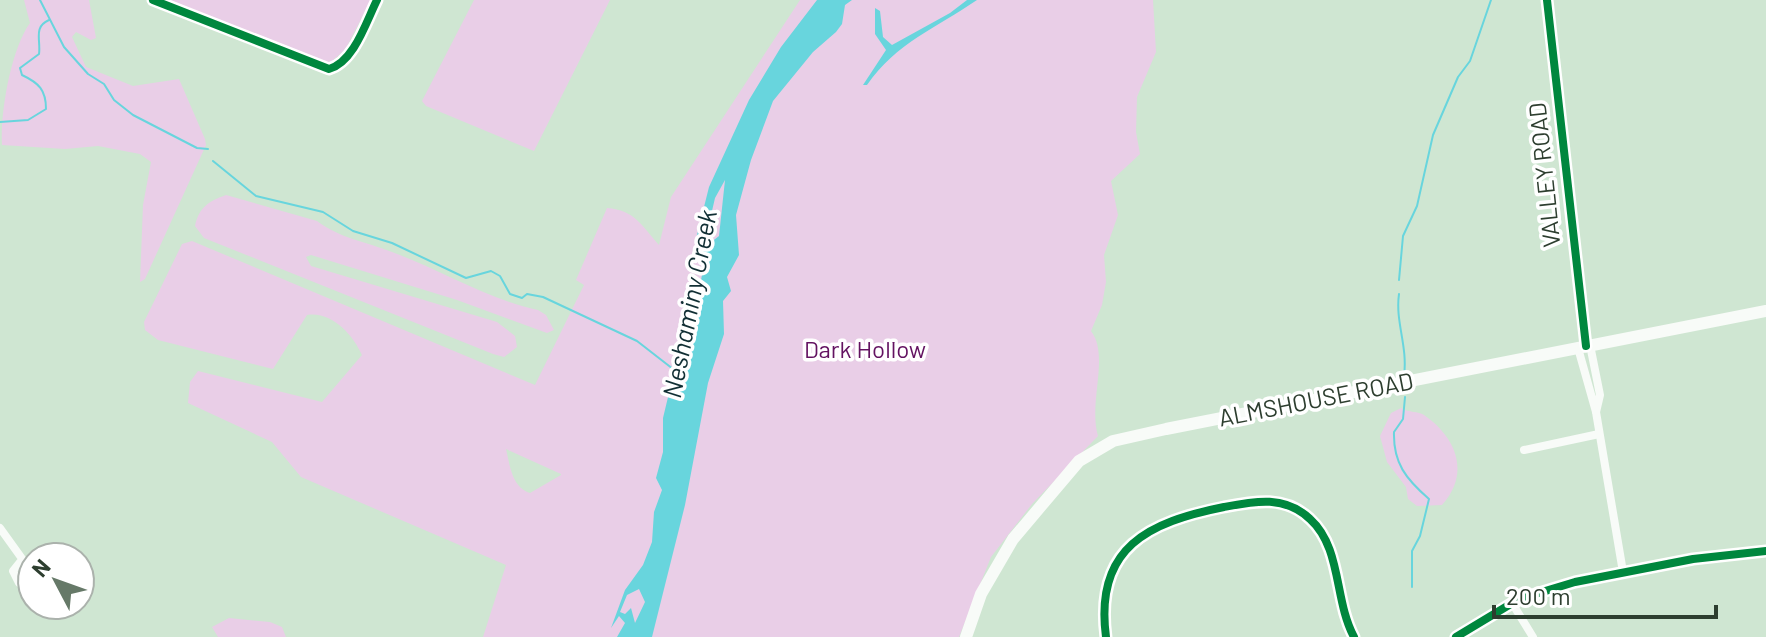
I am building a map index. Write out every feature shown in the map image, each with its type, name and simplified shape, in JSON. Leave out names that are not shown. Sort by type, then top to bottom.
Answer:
[{"type":"main road","name":"ALMSHOUSE ROAD","points":[[966,637],[981,594],[1013,539],[1071,470],[1099,446],[1166,429],[1766,311]]},
{"type":"street","points":[[153,0],[319,68],[334,68],[349,55],[377,0]]},
{"type":"street","name":"VALLEY ROAD","points":[[1547,0],[1585,346],[1600,395],[1596,412],[1623,572]]},
{"type":"street","points":[[1524,450],[1599,434]]},
{"type":"street","points":[[1106,637],[1105,608],[1111,578],[1124,553],[1143,534],[1179,516],[1258,501],[1293,507],[1323,533],[1331,551],[1341,606],[1354,637]]},
{"type":"street","points":[[0,528],[16,548]]},
{"type":"street","points":[[1456,637],[1512,603],[1575,582],[1728,554],[1766,551]]},
{"type":"street","points":[[1512,603],[1533,637]]},
{"type":"green space","points":[[24,0],[89,0],[96,38],[91,40],[76,32],[72,37],[86,67],[133,86],[179,79],[205,139],[206,145],[145,279],[140,282],[143,205],[151,162],[140,154],[98,146],[65,149],[2,145],[8,82],[17,49],[30,23]]},
{"type":"green space","points":[[164,0],[371,0],[345,50],[326,66]]},
{"type":"green space","points":[[474,0],[610,0],[534,151],[426,106],[422,101]]},
{"type":"green space","name":"Dark Hollow","points":[[800,0],[1153,0],[1156,52],[1137,97],[1136,132],[1140,154],[1111,181],[1118,215],[1104,255],[1106,282],[1102,305],[1091,331],[1099,353],[1095,409],[1098,436],[1032,504],[991,557],[959,637],[483,637],[506,565],[301,477],[272,442],[188,403],[190,382],[198,371],[322,402],[362,355],[340,326],[325,317],[307,315],[273,369],[158,340],[145,330],[144,322],[182,244],[192,241],[535,385],[584,285],[576,280],[607,208],[631,216],[659,245],[671,197]],"holes":[[[506,449],[561,474],[530,493],[516,481]]]},
{"type":"green space","points":[[226,195],[317,221],[344,236],[383,248],[482,292],[538,310],[546,315],[554,330],[547,333],[457,300],[311,255],[306,257],[311,266],[497,322],[515,336],[517,347],[504,357],[204,238],[195,226],[199,214],[210,202]]},
{"type":"green space","points":[[1401,408],[1424,415],[1435,424],[1456,456],[1456,481],[1442,505],[1417,506],[1408,499],[1406,487],[1387,462],[1380,436],[1391,413]]},
{"type":"green space","points":[[229,618],[270,622],[282,627],[286,637],[218,637],[212,627]]},
{"type":"water","points":[[817,0],[852,0],[845,5],[842,24],[836,32],[813,52],[773,101],[751,160],[736,215],[739,255],[727,277],[731,291],[723,301],[724,334],[708,383],[685,505],[652,637],[617,637],[625,623],[619,616],[611,628],[625,590],[643,565],[652,542],[654,512],[662,490],[656,478],[663,452],[663,418],[669,393],[682,375],[702,275],[702,249],[696,245],[696,239],[709,187],[749,100],[781,47]],"holes":[[[725,180],[719,236],[710,243],[706,237],[715,198]],[[639,589],[645,602],[635,623],[631,608],[625,614],[620,612],[627,595]]]},
{"type":"water","points":[[967,0],[977,0],[904,47],[878,70],[867,85],[863,85],[886,50],[875,34],[875,8],[880,11],[883,37],[892,45],[950,13]]},
{"type":"waterway","points":[[40,0],[64,47],[88,74],[104,84],[114,100],[133,115],[197,148],[208,149]]},
{"type":"waterway","points":[[1399,280],[1403,236],[1417,206],[1433,135],[1458,77],[1470,61],[1491,0]]},
{"type":"waterway","points":[[0,122],[28,120],[46,109],[40,88],[22,75],[20,68],[39,54],[39,30],[49,20]]},
{"type":"waterway","name":"Neshaminy Creek","points":[[213,161],[256,196],[323,212],[353,231],[392,243],[466,278],[491,271],[500,276],[510,294],[522,298],[527,294],[543,297],[637,341],[682,376]]},
{"type":"waterway","points":[[1399,294],[1404,376]]},
{"type":"waterway","points":[[1405,397],[1403,419],[1394,432],[1396,453],[1402,470],[1429,499],[1420,536],[1412,551],[1412,587]]},
{"type":"cycle path","points":[[153,0],[329,69],[338,65],[352,50],[377,0]]},
{"type":"cycle path","points":[[1547,0],[1586,346]]},
{"type":"cycle path","points":[[1106,637],[1105,606],[1109,581],[1118,560],[1132,544],[1151,531],[1197,513],[1269,502],[1300,511],[1320,531],[1333,559],[1343,607],[1354,637]]},
{"type":"cycle path","points":[[1456,637],[1519,599],[1575,582],[1693,559],[1766,551]]}]
